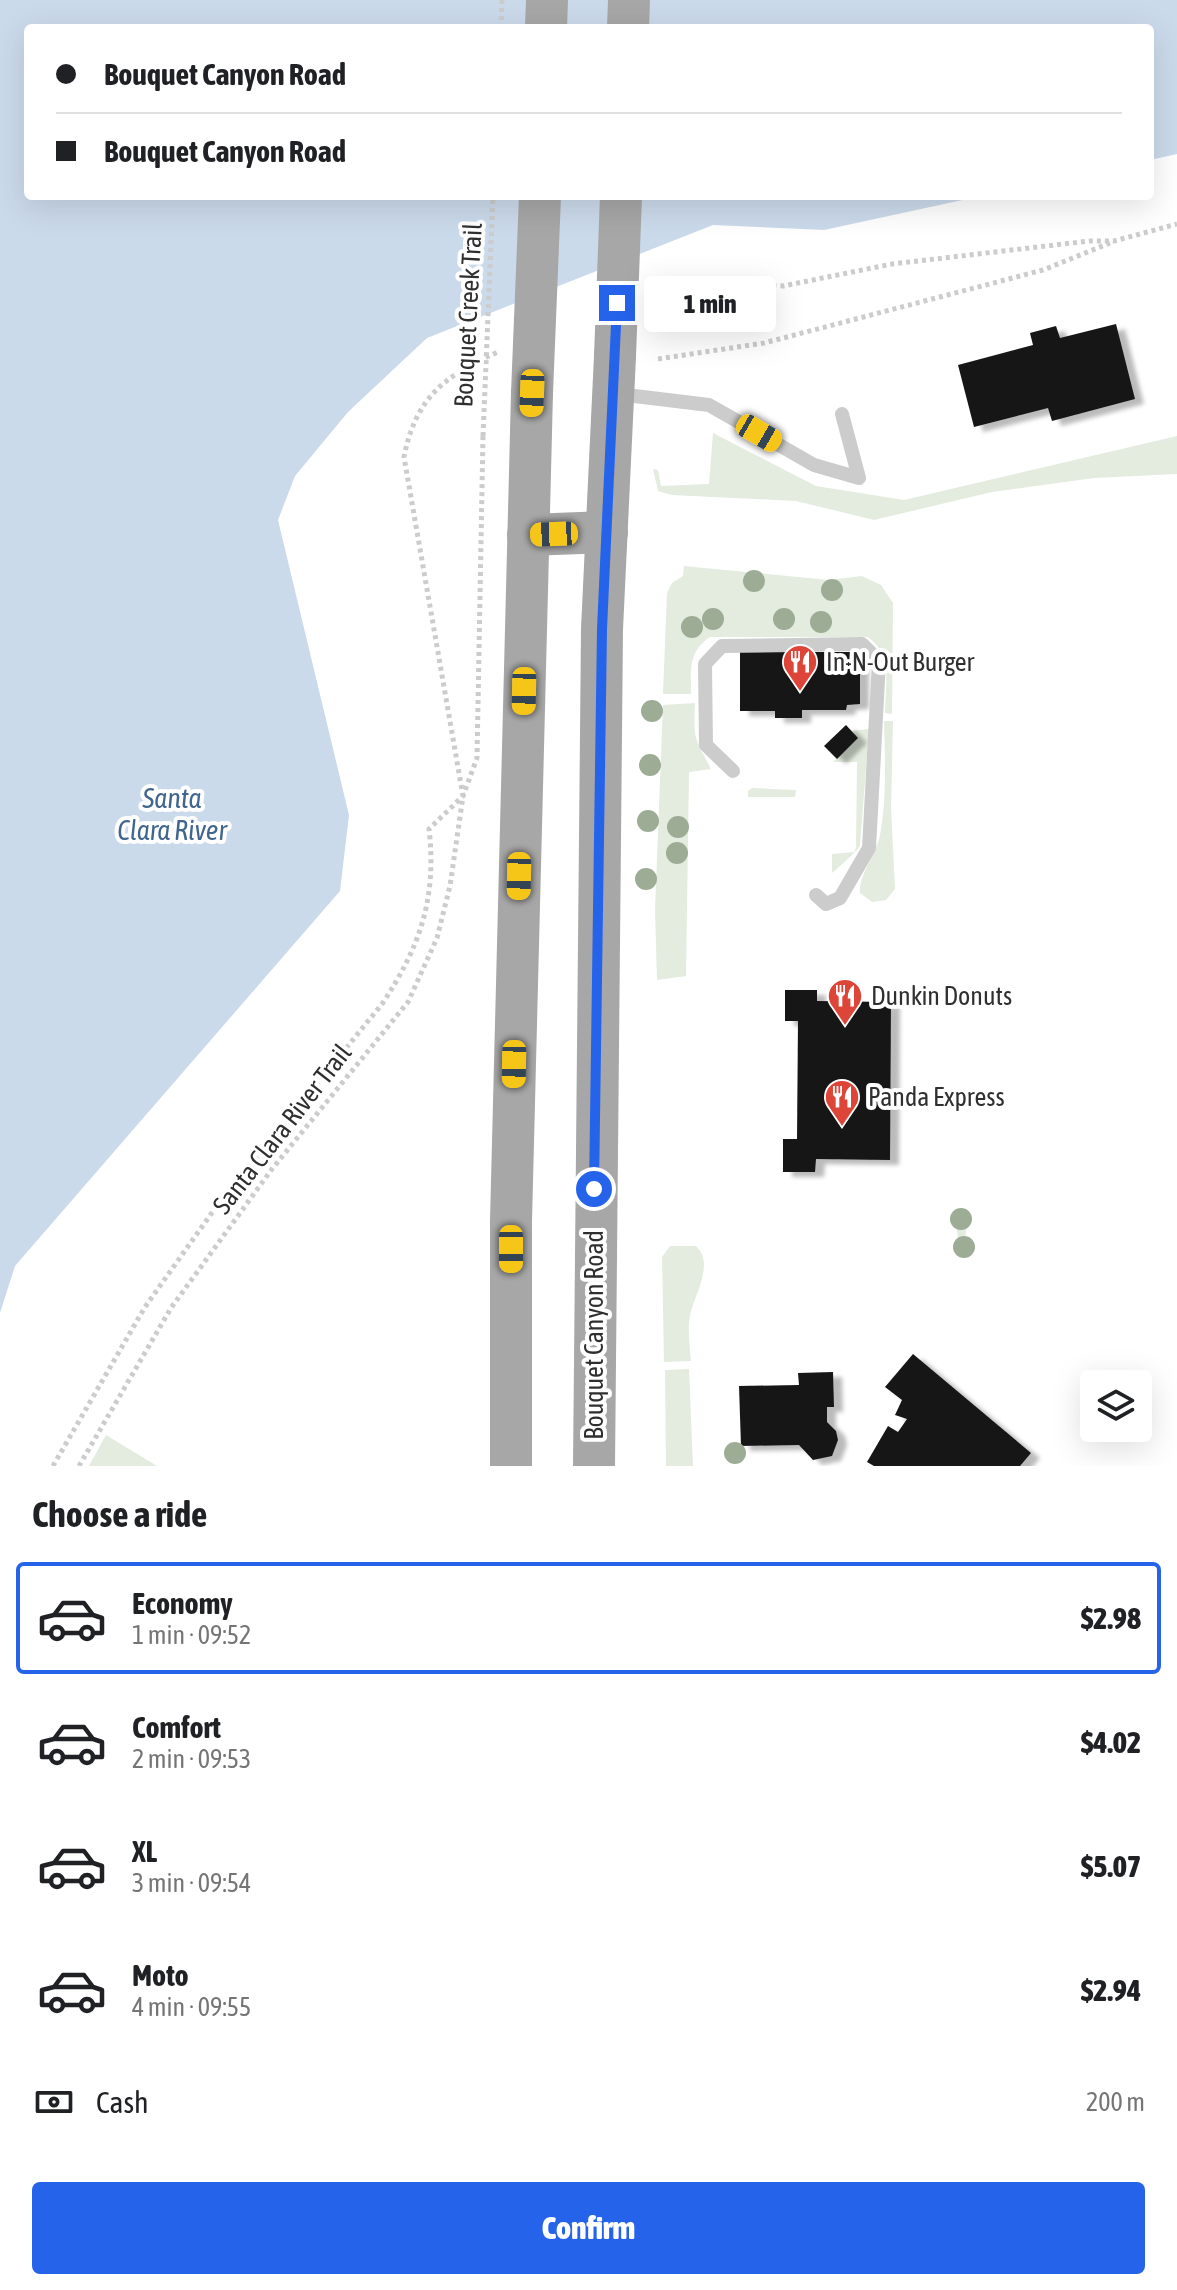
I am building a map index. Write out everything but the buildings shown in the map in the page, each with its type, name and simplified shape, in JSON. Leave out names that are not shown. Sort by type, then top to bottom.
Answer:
[{"type":"main road","points":[[546,24],[547,0]]},
{"type":"main road","points":[[628,24],[629,0]]},
{"type":"main road","points":[[511,1466],[511,1221],[540,200]]},
{"type":"main road","name":"Bouquet Canyon Road","points":[[594,1466],[602,629],[621,200]]},
{"type":"main road","points":[[528,535],[607,532]]},
{"type":"lane","points":[[614,375],[709,405],[814,465],[859,478],[842,414]]},
{"type":"lane","points":[[733,771],[706,745],[705,664],[722,646],[862,644],[879,661],[869,848],[840,898],[826,904],[816,895]]},
{"type":"path","points":[[501,24],[502,0]]},
{"type":"path","name":"Bouquet Creek Trail","points":[[463,796],[477,758],[483,436],[493,200]]},
{"type":"path","points":[[658,359],[764,343],[1043,270],[1114,241],[1177,224]]},
{"type":"path","points":[[53,1466],[145,1307],[211,1214],[382,1004],[400,977],[419,935],[428,904],[433,866],[429,829],[463,796]]},
{"type":"path","name":"Santa Clara River Trail","points":[[79,1466],[171,1308],[272,1169],[408,1002],[437,938],[450,886],[463,796]]},
{"type":"shaded area","points":[[713,433],[816,486],[904,500],[1177,436],[1177,474],[1094,478],[992,492],[874,520],[796,501],[672,495],[658,491],[653,469],[658,470],[661,486],[709,484]]},
{"type":"shaded area","points":[[684,566],[829,580],[862,576],[881,585],[893,603],[892,714],[885,713],[885,661],[876,644],[867,637],[710,637],[694,655],[691,694],[663,694],[667,593],[672,583],[683,576]]},
{"type":"shaded area","points":[[695,703],[696,738],[711,769],[689,772],[686,976],[657,980],[655,909],[663,705]]},
{"type":"shaded area","points":[[884,721],[893,721],[891,808],[895,889],[886,900],[872,902],[860,893],[860,886],[878,843],[882,821]]},
{"type":"shaded area","points":[[869,729],[860,846],[851,856],[832,873],[832,854],[854,852],[856,848],[857,762],[833,762],[858,738],[851,731]]},
{"type":"shaded area","points":[[752,788],[796,790],[795,797],[748,797],[748,791]]},
{"type":"shaded area","points":[[962,1209],[966,1225],[965,1257],[959,1254],[956,1215]]},
{"type":"shaded area","points":[[670,1246],[696,1246],[704,1263],[701,1283],[690,1314],[691,1361],[664,1362],[662,1257]]},
{"type":"shaded area","points":[[689,1369],[693,1466],[666,1466],[665,1370]]},
{"type":"shaded area","points":[[106,1435],[157,1466],[89,1466]]},
{"type":"water","name":"Santa Clara River","points":[[0,0],[1177,0],[1177,154],[1154,159],[1154,24],[24,24],[24,200],[963,200],[824,230],[713,225],[427,338],[348,412],[295,476],[278,520],[349,815],[340,891],[15,1266],[0,1313]]},
{"type":"place","name":"In-N-Out Burger","points":[[800,693]]},
{"type":"place","name":"Dunkin Donuts","points":[[845,1027]]},
{"type":"place","name":"Panda Express","points":[[842,1128]]},
{"type":"route","points":[[594,1189],[602,629],[617,303]]}]
